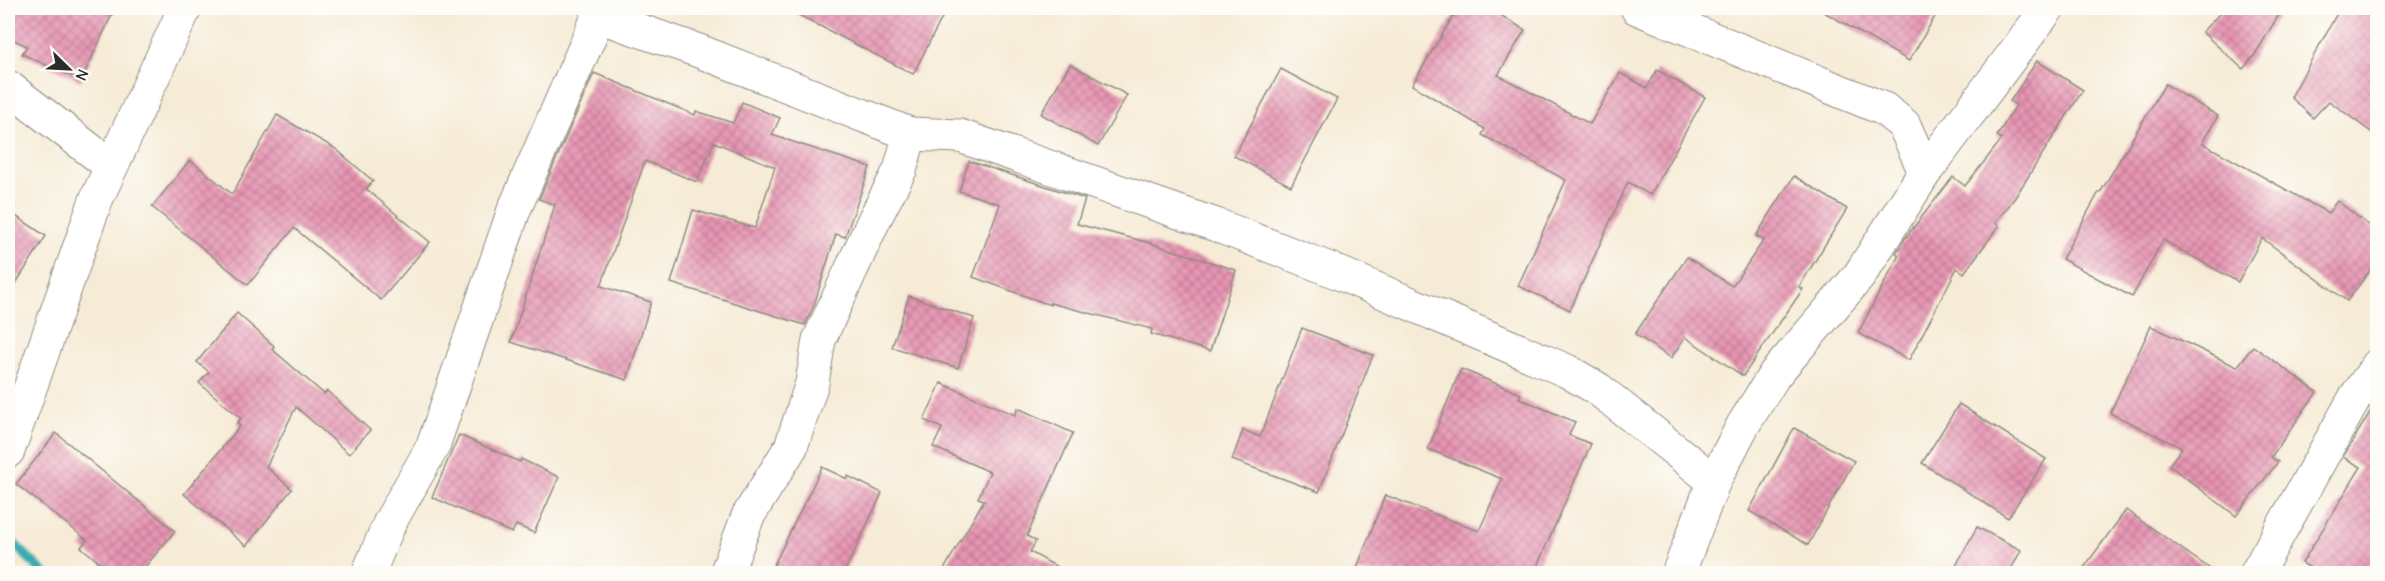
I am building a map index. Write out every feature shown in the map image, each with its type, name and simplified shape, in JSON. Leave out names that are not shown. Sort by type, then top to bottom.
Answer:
[{"type":"street","points":[[8,451],[92,210],[185,8]]},
{"type":"street","points":[[1637,8],[1884,109],[1904,125],[1925,172]]},
{"type":"street","points":[[1678,573],[1714,481],[1743,425],[1775,374],[1859,276],[1925,172],[2048,8]]},
{"type":"street","points":[[368,573],[390,522],[433,446],[514,210],[600,12],[910,134],[960,136],[1216,225],[1332,270],[1567,371],[1598,389],[1714,481]]},
{"type":"street","points":[[8,87],[111,166]]},
{"type":"street","points":[[726,573],[748,516],[791,447],[812,383],[819,340],[900,170],[910,134]]},
{"type":"street","points":[[2256,573],[2355,398],[2378,365]]},
{"type":"building","points":[[8,8],[115,8],[81,81],[22,54],[27,46],[8,37]]},
{"type":"building","points":[[785,8],[947,8],[913,74]]},
{"type":"building","points":[[1458,8],[1489,8],[1525,30],[1498,75],[1590,124],[1620,73],[1647,88],[1657,70],[1705,97],[1650,195],[1628,182],[1570,310],[1518,286],[1566,180],[1482,135],[1485,129],[1412,85]]},
{"type":"building","points":[[1817,8],[1940,8],[1909,61]]},
{"type":"building","points":[[2225,8],[2283,8],[2254,56],[2243,69],[2202,32]]},
{"type":"building","points":[[2340,8],[2378,8],[2378,137],[2329,101],[2313,118],[2291,97]]},
{"type":"building","points":[[2037,61],[2083,90],[2014,199],[1995,223],[1999,226],[1964,273],[1957,268],[1909,360],[1858,333],[1906,237],[1953,177],[1965,186],[2002,139],[1997,136],[2016,105],[2010,101]]},
{"type":"building","points":[[1070,64],[1127,95],[1098,146],[1041,114]]},
{"type":"building","points":[[1281,69],[1337,99],[1291,186],[1234,156]]},
{"type":"building","points":[[594,73],[695,115],[696,111],[733,123],[742,102],[780,118],[772,135],[870,167],[845,237],[836,234],[814,305],[805,325],[671,283],[693,210],[755,228],[775,167],[714,142],[697,182],[645,161],[601,286],[651,302],[627,380],[511,342],[555,205],[539,199]]},
{"type":"building","points":[[2165,84],[2218,116],[2202,143],[2328,213],[2337,201],[2378,232],[2378,260],[2347,301],[2262,238],[2238,282],[2163,240],[2132,297],[2062,259],[2099,192]]},
{"type":"building","points":[[277,115],[336,149],[373,181],[366,189],[430,242],[381,300],[294,228],[248,285],[152,207],[190,160],[232,194]]},
{"type":"building","points":[[969,161],[1085,199],[1077,224],[1150,243],[1236,270],[1210,351],[1151,334],[1152,329],[1050,303],[1050,305],[973,277],[1000,204],[959,191]]},
{"type":"building","points":[[1794,176],[1847,209],[1799,287],[1803,289],[1743,376],[1685,337],[1671,358],[1635,334],[1687,257],[1732,286],[1764,240],[1756,236]]},
{"type":"building","points":[[8,211],[46,236],[8,296]]},
{"type":"building","points":[[909,296],[974,318],[958,368],[892,347]]},
{"type":"building","points":[[237,313],[274,346],[272,349],[324,394],[327,391],[370,430],[349,454],[296,407],[266,467],[292,489],[246,546],[184,494],[240,426],[237,423],[241,418],[199,383],[209,372],[197,362]]},
{"type":"building","points":[[2151,326],[2237,367],[2253,346],[2317,392],[2271,457],[2278,462],[2236,516],[2169,465],[2182,448],[2110,413]]},
{"type":"building","points":[[1302,328],[1373,355],[1319,492],[1232,460],[1243,430],[1260,437]]},
{"type":"building","points":[[1461,369],[1521,394],[1519,398],[1575,422],[1569,435],[1591,444],[1534,573],[1355,573],[1385,495],[1479,531],[1502,479],[1428,449]]},
{"type":"building","points":[[941,383],[1015,415],[1018,408],[1073,433],[1027,536],[1036,541],[1030,552],[1068,573],[942,573],[984,500],[978,498],[990,472],[933,447],[942,428],[924,420]]},
{"type":"building","points":[[2378,399],[2378,573],[2319,573],[2302,563],[2361,467],[2343,457]]},
{"type":"building","points":[[1959,404],[2046,459],[2008,518],[1922,463]]},
{"type":"building","points":[[1794,428],[1854,461],[1808,545],[1749,511]]},
{"type":"building","points":[[56,433],[175,531],[140,573],[112,573],[81,547],[87,540],[16,484]]},
{"type":"building","points":[[459,435],[520,462],[521,459],[559,477],[534,533],[516,525],[512,533],[432,497]]},
{"type":"building","points":[[822,467],[847,479],[848,476],[882,493],[844,573],[770,573]]},
{"type":"building","points":[[2126,510],[2216,573],[2080,573]]},
{"type":"building","points":[[1977,527],[2021,550],[2009,573],[1952,573]]},
{"type":"waterway","points":[[8,538],[45,574]]}]
